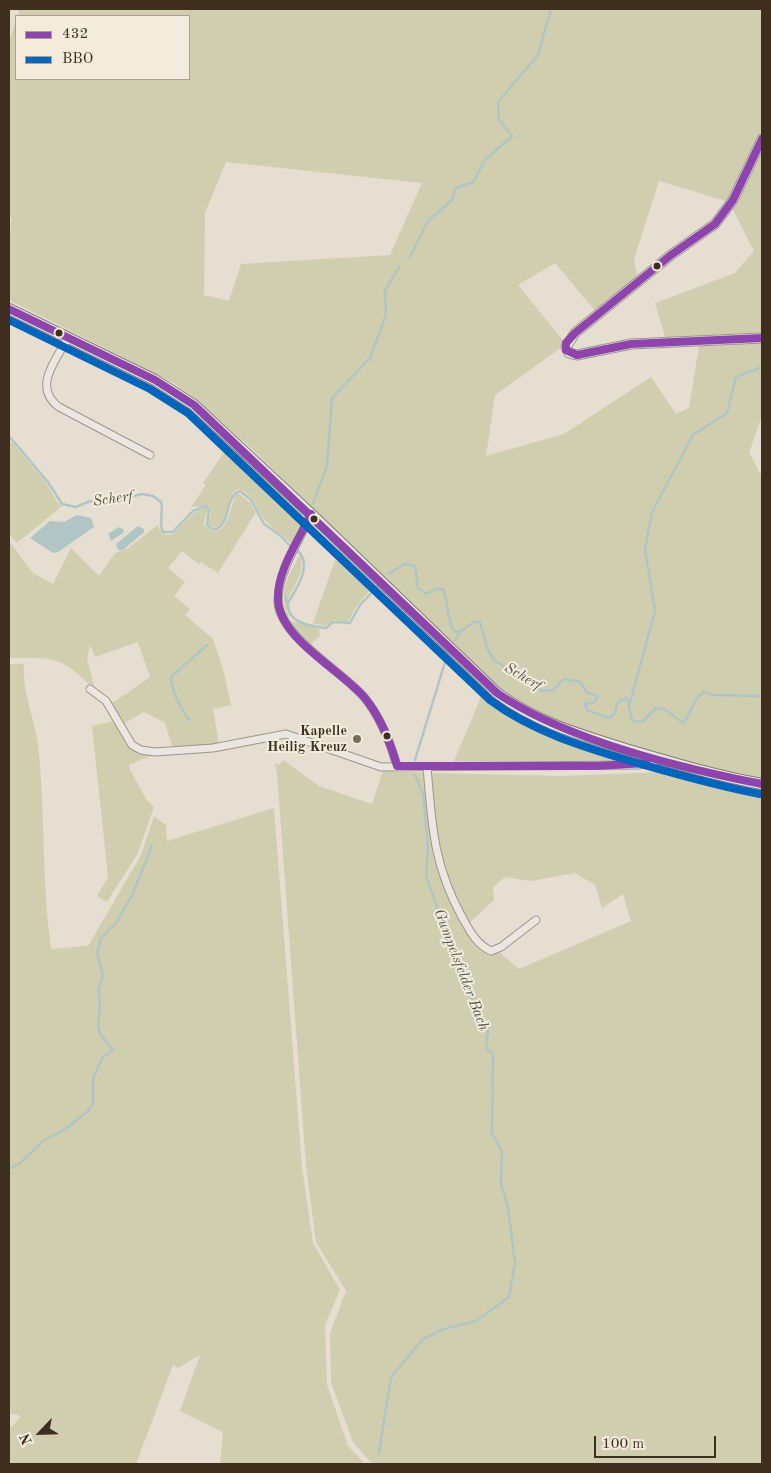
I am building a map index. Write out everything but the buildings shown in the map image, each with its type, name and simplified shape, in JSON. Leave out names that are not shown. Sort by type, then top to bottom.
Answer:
[{"type":"main road","points":[[9,309],[155,380],[194,405],[311,514],[471,669],[512,704],[550,724],[658,758],[762,784]]},
{"type":"street","points":[[762,139],[732,200],[715,224],[670,255],[575,333],[566,347],[569,353],[577,355],[631,344],[762,338]]},
{"type":"street","points":[[68,338],[46,380],[47,394],[50,400],[59,408],[150,455]]},
{"type":"street","points":[[311,514],[280,582],[278,599],[281,615],[294,634],[365,698],[388,741],[397,766]]},
{"type":"street","points":[[90,689],[106,701],[132,745],[141,750],[155,752],[213,748],[286,734],[381,767],[638,764],[653,762],[658,758]]},
{"type":"street","points":[[427,766],[439,867],[450,896],[476,940],[482,947],[491,951],[500,947],[536,920]]},
{"type":"green space","points":[[15,9],[762,9],[762,416],[749,453],[762,477],[762,779],[730,773],[657,753],[552,721],[528,710],[479,672],[251,448],[197,400],[170,381],[9,300],[9,233],[12,219],[9,217],[9,42],[15,23],[15,80],[190,80],[190,15],[18,15],[19,11]],"holes":[[[226,162],[422,183],[390,255],[241,264],[229,301],[204,295],[205,213]],[[659,181],[729,202],[754,251],[735,273],[655,303],[667,343],[700,340],[689,408],[676,414],[651,377],[564,434],[486,456],[495,395],[566,344],[518,285],[555,263],[598,314],[638,281],[634,259]]]},
{"type":"green space","points":[[9,439],[46,482],[57,502],[62,506],[17,543],[9,534]]},
{"type":"green space","points":[[229,445],[302,514],[303,523],[293,545],[262,517],[251,498],[244,491],[238,489],[234,493],[223,521],[214,528],[208,524],[211,513],[209,506],[191,507],[206,485],[203,483]]},
{"type":"green space","points":[[237,492],[250,503],[256,512],[218,573],[201,562],[199,564],[182,551],[168,568],[185,582],[174,596],[190,609],[185,615],[213,639],[223,669],[231,705],[213,709],[219,744],[173,749],[165,723],[144,712],[123,724],[111,704],[150,677],[138,642],[95,657],[90,645],[87,659],[95,690],[74,671],[56,661],[37,658],[9,658],[9,541],[33,573],[53,584],[71,548],[99,576],[115,553],[127,549],[158,525],[160,530],[166,535],[173,534],[194,513],[205,508],[208,510],[204,521],[205,526],[214,532],[220,530],[227,521]]},
{"type":"green space","points":[[339,549],[363,574],[372,588],[358,604],[348,622],[333,620],[326,626],[313,623]]},
{"type":"green space","points":[[300,555],[300,574],[289,596],[287,612],[291,621],[319,629],[320,636],[311,644],[291,624],[286,613],[284,603],[287,580]]},
{"type":"green space","points":[[9,664],[24,664],[25,687],[38,743],[46,901],[51,949],[88,946],[141,855],[154,816],[166,825],[167,841],[274,808],[302,1168],[313,1243],[340,1290],[325,1325],[327,1385],[348,1446],[365,1464],[220,1464],[223,1432],[180,1411],[200,1355],[178,1368],[173,1365],[136,1464],[9,1464],[9,1430],[21,1416],[9,1413]]},
{"type":"green space","points":[[484,690],[522,721],[561,736],[639,759],[636,761],[454,761]]},
{"type":"green space","points":[[114,721],[128,744],[144,754],[152,755],[129,765],[129,768],[146,799],[154,807],[138,853],[107,902],[97,896],[108,877],[92,726]]},
{"type":"green space","points":[[283,760],[319,786],[372,804],[383,771],[423,773],[426,778],[431,828],[439,870],[455,909],[483,952],[497,950],[519,969],[631,921],[623,894],[602,908],[595,885],[575,873],[531,881],[505,877],[493,887],[494,900],[468,924],[452,894],[438,848],[431,773],[561,776],[665,772],[738,790],[762,792],[762,1464],[372,1464],[353,1442],[331,1382],[330,1333],[346,1291],[316,1242],[306,1165],[275,763],[279,765]]},
{"type":"shaded area","points":[[77,515],[91,518],[94,527],[58,552],[53,553],[30,538],[50,521],[64,522]]},
{"type":"shaded area","points":[[138,526],[144,529],[144,532],[123,550],[118,550],[116,544]]},
{"type":"shaded area","points":[[119,527],[124,530],[123,533],[111,541],[108,534]]},
{"type":"waterway","points":[[410,257],[428,221],[452,200],[456,188],[473,182],[485,160],[512,136],[499,120],[498,102],[538,55],[551,9]]},
{"type":"waterway","points":[[313,503],[327,466],[332,398],[370,358],[386,315],[385,291],[399,267]]},
{"type":"waterway","points":[[630,703],[655,611],[645,549],[652,512],[693,435],[727,413],[736,377],[762,367]]},
{"type":"waterway","name":"Scherf","points":[[9,436],[48,482],[62,504],[76,507],[90,501],[101,504],[142,494],[153,496],[161,502],[161,525],[163,532],[173,532],[193,511],[206,506],[209,510],[207,525],[214,530],[220,527],[226,517],[232,498],[240,491],[251,500],[264,524],[281,536],[291,547]]},
{"type":"waterway","name":"Scherf","points":[[298,551],[304,563],[304,570],[299,584],[288,603],[291,615],[300,622],[326,628],[333,622],[350,623],[360,605],[379,585]]},
{"type":"waterway","name":"Scherf","points":[[389,574],[404,564],[415,566],[418,588],[426,594],[436,589],[443,589],[454,631],[460,632],[474,622],[480,622],[487,648],[494,660],[542,691],[553,690],[564,679],[580,682],[587,693],[598,696],[595,702],[585,704],[587,710],[609,718],[615,713],[618,702],[627,698],[632,720],[637,722],[643,721],[656,708],[666,710],[683,723],[694,703],[704,692],[713,695],[762,696]]},
{"type":"waterway","name":"Scherf","points":[[285,597],[288,603]]},
{"type":"waterway","name":"Gumpelsfelder Bach","points":[[455,640],[460,632]]},
{"type":"waterway","points":[[190,720],[178,700],[171,677],[207,645]]},
{"type":"waterway","name":"Gumpelsfelder Bach","points":[[415,760],[446,659]]},
{"type":"waterway","name":"Gumpelsfelder Bach","points":[[379,1453],[391,1377],[423,1339],[444,1329],[476,1321],[509,1297],[515,1263],[508,1207],[501,1184],[502,1152],[492,1133],[493,1054],[486,1048],[488,1031],[464,982],[426,876],[428,847],[423,793],[415,775]]},
{"type":"waterway","points":[[9,1169],[19,1164],[44,1140],[64,1130],[88,1111],[93,1103],[93,1078],[103,1057],[113,1050],[101,1035],[98,1027],[100,1008],[99,987],[103,976],[97,953],[101,938],[116,923],[133,893],[152,846]]},
{"type":"transit line","name":"432","points":[[566,350],[566,343],[575,333],[671,255],[715,224],[733,200],[762,139]]},
{"type":"transit line","name":"432","points":[[9,309],[155,380],[194,405],[497,693],[525,710],[556,725],[590,738],[660,761],[762,784]]},
{"type":"transit line","name":"BBO","points":[[9,320],[150,389],[188,413],[490,700],[506,711],[541,730],[596,750],[697,780],[760,794]]},
{"type":"transit line","name":"432","points":[[566,350],[577,355],[631,344],[762,338]]},
{"type":"transit line","name":"432","points":[[311,514],[281,577],[278,599],[281,614],[288,627],[299,640],[364,697],[384,730],[397,766],[597,766],[646,763]]},
{"type":"place","name":"Kapelle Heilig Kreuz","points":[[357,739]]}]
